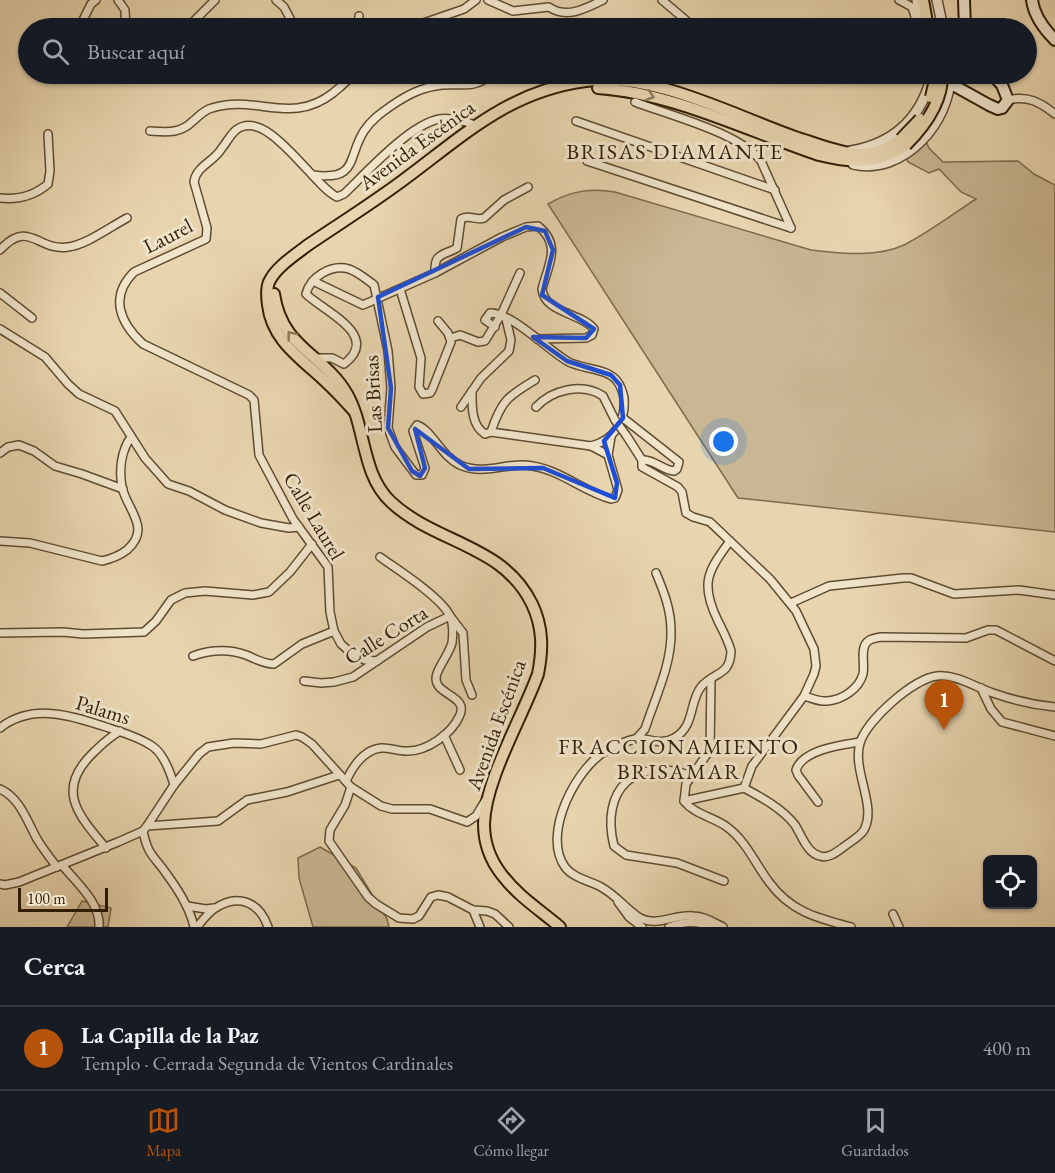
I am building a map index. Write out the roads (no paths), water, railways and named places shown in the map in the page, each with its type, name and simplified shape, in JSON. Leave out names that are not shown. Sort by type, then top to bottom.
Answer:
[{"type":"main road","points":[[929,0],[932,18]]},
{"type":"main road","points":[[964,0],[965,18]]},
{"type":"main road","points":[[1032,0],[1033,9],[1044,28],[1055,40]]},
{"type":"main road","points":[[919,2],[925,18]]},
{"type":"main road","points":[[571,84],[625,90],[694,110],[780,142],[843,156],[859,162],[881,159],[895,153],[929,103],[934,84]]},
{"type":"main road","name":"Avenida Escénica","points":[[560,927],[521,896],[502,876],[492,861],[486,842],[484,824],[489,796],[538,674],[542,654],[542,633],[536,612],[514,575],[473,549],[408,516],[380,490],[372,472],[354,411],[307,359],[286,345],[273,327],[267,289],[272,278],[284,264],[300,251],[377,199],[475,125],[529,95],[571,84]]},
{"type":"main road","name":"Avenida Escénica","points":[[639,84],[668,89],[843,156]]},
{"type":"main road","points":[[904,142],[917,135],[932,111],[941,84]]},
{"type":"main road","points":[[960,84],[998,108],[1005,106],[1008,100],[1001,84]]},
{"type":"main road","points":[[668,89],[694,110]]},
{"type":"main road","points":[[694,110],[726,111]]},
{"type":"street","points":[[83,18],[91,4],[96,0]]},
{"type":"street","points":[[118,0],[125,10],[125,18]]},
{"type":"street","points":[[197,18],[215,0]]},
{"type":"street","points":[[276,0],[284,7],[290,18]]},
{"type":"street","points":[[438,18],[464,9],[476,0]]},
{"type":"street","points":[[488,0],[513,12],[549,7],[558,14],[603,0]]},
{"type":"street","points":[[662,0],[683,18]]},
{"type":"street","points":[[902,0],[919,2],[919,18]]},
{"type":"street","points":[[902,0],[912,7],[916,18]]},
{"type":"street","points":[[937,0],[941,18]]},
{"type":"street","points":[[150,131],[181,130],[205,111],[220,106],[292,110],[310,107],[328,97],[344,84]]},
{"type":"street","points":[[312,175],[335,175],[344,171],[354,157],[364,131],[374,119],[408,95],[419,89],[440,85],[470,86],[476,84]]},
{"type":"street","points":[[843,156],[874,146],[897,133],[909,123],[930,84]]},
{"type":"street","points":[[843,156],[856,165],[880,166],[904,155],[917,145],[937,120],[949,94],[950,84]]},
{"type":"street","points":[[1008,100],[1018,97],[1032,99],[1055,114]]},
{"type":"street","points":[[586,161],[791,228],[756,154],[736,141],[635,102]]},
{"type":"street","points":[[690,122],[694,110]]},
{"type":"street","name":"Laurel","points":[[254,400],[143,344],[132,335],[120,310],[120,293],[125,281],[134,272],[206,239],[207,228],[194,182],[199,169],[213,160],[236,130],[242,126],[252,126],[265,130],[332,194],[340,196],[416,129],[430,122],[448,119],[475,125]]},
{"type":"street","points":[[576,121],[775,190]]},
{"type":"street","points":[[0,198],[30,195],[48,184],[50,171],[48,134]]},
{"type":"street","points":[[435,273],[437,258],[457,248],[461,219],[466,216],[484,218],[504,200],[528,187]]},
{"type":"street","points":[[0,250],[10,239],[21,236],[57,247],[70,247],[127,218]]},
{"type":"street","points":[[363,305],[435,273],[502,237],[526,227],[538,226],[550,239],[553,250],[542,295],[552,305],[589,323],[594,328],[592,335],[586,338],[537,339]]},
{"type":"street","points":[[307,359],[332,357],[344,364],[356,348],[356,341],[347,324],[306,294],[313,281],[328,270],[348,269],[374,285],[392,291]]},
{"type":"street","points":[[451,338],[460,335],[481,343],[487,339],[504,317],[520,273]]},
{"type":"street","points":[[313,281],[325,289],[363,305],[380,316]]},
{"type":"street","name":"Las Brisas","points":[[374,285],[388,351],[391,388],[388,428],[395,447],[416,475],[422,475],[425,468],[413,431],[417,425],[426,430],[450,459],[470,469],[482,470],[524,465],[543,468],[611,499],[615,498],[618,490],[608,455],[611,437]]},
{"type":"street","points":[[400,289],[421,358],[419,387],[423,394],[430,393],[432,390],[450,348],[451,338],[438,321]]},
{"type":"street","points":[[0,293],[32,318]]},
{"type":"street","points":[[495,327],[486,322],[486,317],[493,312],[504,317],[567,361],[598,370],[617,380],[623,394],[623,418],[611,437],[591,446]]},
{"type":"street","points":[[461,407],[481,378],[509,351],[511,340],[504,317]]},
{"type":"street","points":[[0,329],[45,357],[68,384],[80,394],[115,411],[130,437],[168,484],[255,521],[290,528],[299,527]]},
{"type":"street","points":[[491,432],[497,415],[508,396],[535,381]]},
{"type":"street","points":[[536,407],[549,396],[560,391],[588,390],[603,396],[611,416],[642,460],[642,467],[678,487],[682,492],[686,513],[693,518],[710,522],[770,579],[791,603],[807,630],[815,656],[814,674],[804,696],[752,766],[744,788]]},
{"type":"street","points":[[472,391],[472,406],[477,428],[485,434],[491,432],[591,446],[608,455]]},
{"type":"street","name":"Calle Laurel","points":[[254,400],[259,455],[299,527],[328,567],[330,612],[334,631]]},
{"type":"street","points":[[623,418],[677,459],[679,465],[674,471],[649,460],[642,460]]},
{"type":"street","points":[[0,541],[30,543],[93,559],[109,560],[131,546],[138,535],[136,518],[123,489],[121,467],[123,452],[130,437]]},
{"type":"street","points":[[0,453],[13,445],[19,446],[34,451],[55,466],[123,489]]},
{"type":"street","points":[[637,738],[655,742],[669,741],[681,734],[692,714],[700,688],[726,670],[731,651],[708,597],[707,582],[713,564],[730,541]]},
{"type":"street","points":[[0,633],[144,632],[156,621],[171,600],[185,593],[212,591],[253,595],[269,591],[290,572],[312,544]]},
{"type":"street","points":[[380,557],[423,588],[463,633],[466,680],[472,694]]},
{"type":"street","points":[[656,573],[666,597],[670,615],[670,652],[645,729],[637,738],[596,757],[572,788],[561,813],[560,855],[565,867],[573,874],[601,887],[640,919],[656,922],[692,916],[702,917],[723,927]]},
{"type":"street","points":[[791,603],[829,586],[903,578],[910,578],[954,594],[1019,590],[1055,595]]},
{"type":"street","points":[[450,616],[453,636],[451,646],[437,672],[435,683],[458,699],[462,709],[456,722],[444,735],[429,745],[408,752],[382,748],[374,750],[357,763],[348,784],[345,805],[328,837],[368,897],[390,913],[406,919],[419,916],[431,897],[438,895],[448,897],[473,910],[495,914],[508,927]]},
{"type":"street","name":"Calle Corta","points":[[304,681],[321,683],[342,681],[363,671],[427,627],[450,616]]},
{"type":"street","points":[[804,696],[828,701],[850,692],[863,674],[863,649],[866,643],[870,639],[881,637],[966,638],[987,630],[996,630],[1055,661]]},
{"type":"street","points":[[193,656],[210,651],[225,651],[274,664],[302,644],[334,631],[341,644],[350,652],[365,660],[377,662]]},
{"type":"street","points":[[684,801],[744,788],[758,795],[790,820],[816,854],[829,856],[865,828],[866,806],[858,761],[860,742],[874,721],[905,692],[923,680],[950,676],[1014,699],[1055,707]]},
{"type":"street","points":[[711,680],[710,750],[691,776],[684,791],[684,801],[698,812],[726,826],[742,840],[768,881],[791,905],[812,916],[851,927]]},
{"type":"street","points":[[981,688],[997,718],[1002,722],[1055,736]]},
{"type":"street","name":"Palams","points":[[0,728],[27,714],[54,713],[120,732],[137,738],[157,750],[166,764],[174,785]]},
{"type":"street","points":[[106,848],[77,808],[72,788],[79,769],[86,760],[107,740],[120,732]]},
{"type":"street","points":[[214,908],[195,927],[187,906],[168,875],[148,852],[145,829],[174,785],[199,754],[208,747],[234,743],[261,744],[290,735],[302,737],[348,784],[381,806],[392,809],[430,809],[460,821],[467,822],[476,816],[489,796]]},
{"type":"street","points":[[444,735],[460,770]]},
{"type":"street","points":[[818,802],[798,775],[796,770],[799,764],[816,752],[860,742]]},
{"type":"street","points":[[691,776],[679,771],[661,769],[631,778],[618,791],[612,805],[610,818],[614,846],[626,855],[677,863],[724,881]]},
{"type":"street","points":[[0,884],[11,884],[60,866],[106,848],[145,829],[218,820],[246,800],[287,792],[339,776]]},
{"type":"street","points":[[0,789],[10,794],[43,849],[97,910],[99,927]]},
{"type":"street","points":[[615,897],[629,916],[642,927]]},
{"type":"street","points":[[187,906],[200,909],[214,908],[232,902],[252,903],[258,908],[268,927]]},
{"type":"street","points":[[473,910],[480,927]]},
{"type":"street","points":[[893,914],[899,927]]},
{"type":"street","points":[[669,927],[690,922],[704,923],[711,927]]},
{"type":"place","name":"La Capilla de la Paz","points":[[944,730]]},
{"type":"district","name":"BRISAS DIAMANTE","points":[[675,151]]},
{"type":"district","name":"FRACCIONAMIENTO BRISAMAR","points":[[679,758]]}]
